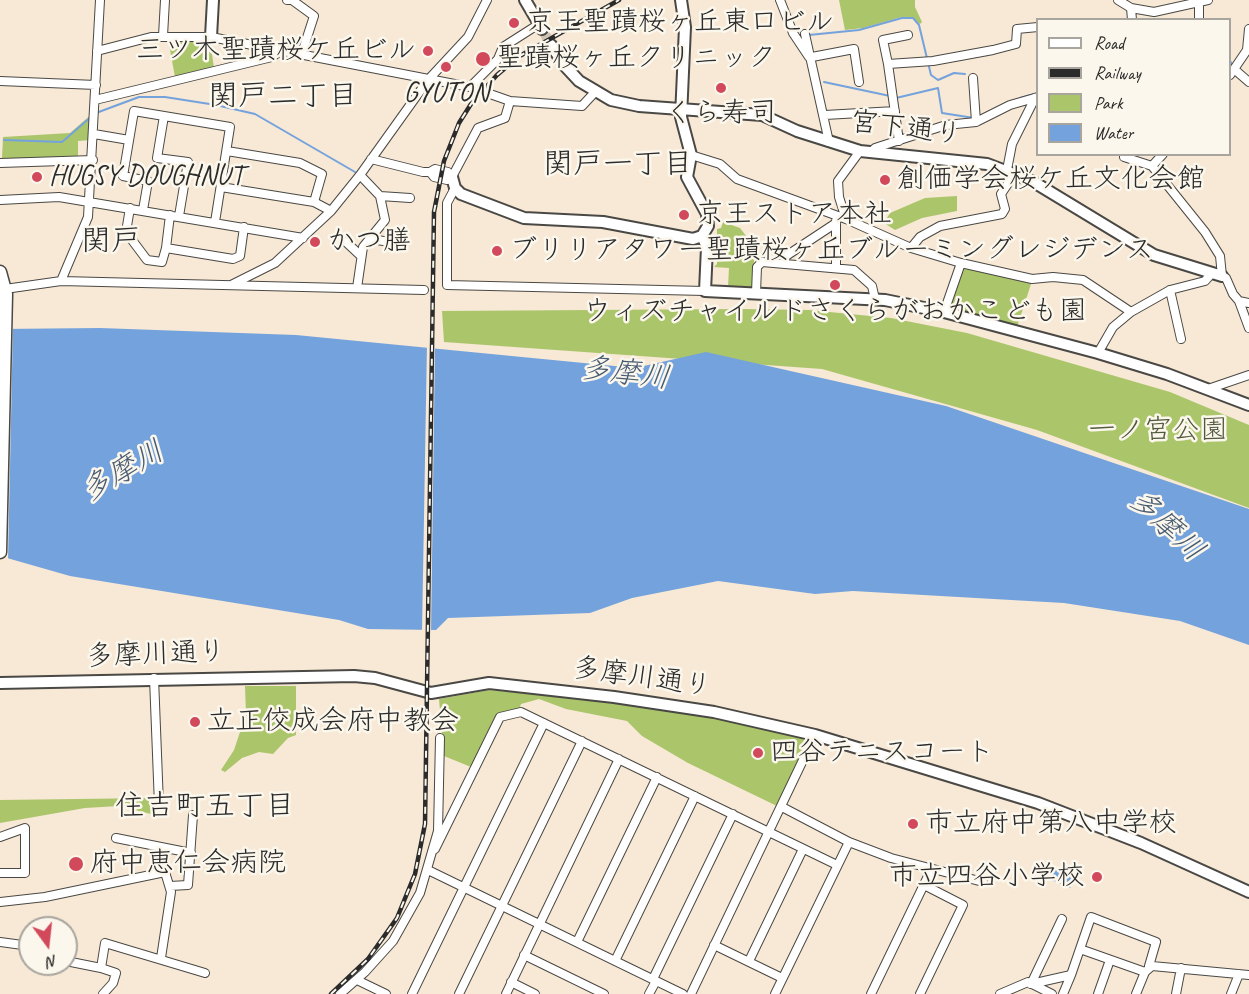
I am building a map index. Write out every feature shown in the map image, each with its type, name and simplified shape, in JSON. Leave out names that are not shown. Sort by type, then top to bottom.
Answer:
[{"type":"main road","points":[[0,272],[5,291],[0,552]]},
{"type":"street","points":[[61,281],[88,217],[91,202],[100,0]]},
{"type":"street","points":[[164,36],[165,0]]},
{"type":"street","points":[[211,37],[213,0]]},
{"type":"street","points":[[287,0],[292,0],[314,16],[302,53]]},
{"type":"street","points":[[231,285],[275,263],[331,211],[360,175],[428,80],[468,37],[487,0]]},
{"type":"street","points":[[470,87],[498,59],[503,47],[540,27],[525,0]]},
{"type":"street","points":[[371,159],[430,172],[435,169],[448,172],[454,183],[472,199],[524,218],[603,222],[693,239],[702,236],[708,226],[707,214],[687,177],[691,155],[681,108],[685,27],[681,0]]},
{"type":"street","points":[[780,0],[793,33],[813,61]]},
{"type":"street","points":[[1118,0],[1131,8],[1154,12],[1208,0]]},
{"type":"street","points":[[1199,2],[1199,18]]},
{"type":"street","points":[[1131,8],[1131,18]]},
{"type":"street","points":[[888,64],[933,61],[993,50],[1016,44],[1017,29],[1036,27]]},
{"type":"street","points":[[1249,29],[1246,50],[1232,72],[1249,81]]},
{"type":"street","points":[[805,34],[813,61],[829,142]]},
{"type":"street","points":[[899,141],[883,40],[908,34]]},
{"type":"street","points":[[97,51],[164,36],[211,37],[470,87],[510,101],[582,106],[595,92]]},
{"type":"street","name":"宮下通り","points":[[551,45],[572,74],[595,92],[622,103],[762,115],[829,142],[866,152],[961,160],[1011,172],[1154,255],[1217,274]]},
{"type":"street","points":[[813,61],[854,49],[859,82]]},
{"type":"street","points":[[95,100],[272,57],[282,50]]},
{"type":"street","points":[[973,78],[976,119]]},
{"type":"street","points":[[0,81],[96,85]]},
{"type":"street","points":[[846,219],[839,197],[838,181],[866,152],[946,125],[976,119],[1036,97]]},
{"type":"street","points":[[912,248],[920,237],[940,226],[1002,214],[1005,209],[1001,194],[1011,172],[1012,144],[1036,97]]},
{"type":"street","points":[[510,101],[505,118],[478,128],[447,203],[447,285],[705,291],[875,299],[944,312],[1098,353],[1249,405]]},
{"type":"street","points":[[143,210],[148,182],[123,176],[134,111],[230,127],[215,222]]},
{"type":"street","points":[[825,115],[895,111]]},
{"type":"street","points":[[164,116],[157,158],[188,162],[181,217]]},
{"type":"street","points":[[94,134],[129,140]]},
{"type":"street","points":[[227,152],[300,163],[322,174],[314,202]]},
{"type":"street","points":[[691,155],[720,164],[737,179],[837,219],[846,219],[912,248],[961,263],[1032,279],[1053,277],[1083,280],[1131,312]]},
{"type":"street","points":[[1152,166],[1161,156]]},
{"type":"street","points":[[1124,157],[1152,166],[1205,232],[1220,256],[1217,274],[1239,301],[1249,328]]},
{"type":"street","points":[[0,163],[93,160]]},
{"type":"street","points":[[357,288],[363,246],[385,220],[380,196],[360,175]]},
{"type":"street","points":[[221,187],[314,202],[331,211]]},
{"type":"street","points":[[0,200],[59,196],[303,238]]},
{"type":"street","points":[[380,196],[410,198]]},
{"type":"street","points":[[130,208],[126,232],[147,260],[162,262],[170,215]]},
{"type":"street","points":[[784,264],[786,256],[837,219]]},
{"type":"street","points":[[836,268],[837,219]]},
{"type":"street","points":[[166,248],[233,259],[240,256],[244,227]]},
{"type":"street","points":[[702,236],[707,247],[705,291]]},
{"type":"street","points":[[369,239],[391,242]]},
{"type":"street","points":[[346,242],[361,256]]},
{"type":"street","points":[[756,293],[758,263],[784,264],[854,270],[872,286],[875,299]]},
{"type":"street","points":[[944,312],[961,263]]},
{"type":"street","points":[[1098,353],[1113,327],[1131,312],[1170,290],[1205,281],[1217,274]]},
{"type":"street","points":[[5,291],[61,281],[424,290]]},
{"type":"street","points":[[1170,290],[1181,339]]},
{"type":"street","points":[[1239,301],[1249,303]]},
{"type":"street","points":[[1208,389],[1249,375]]},
{"type":"street","name":"多摩川通り","points":[[0,683],[154,678],[364,676],[431,693],[468,685],[506,685],[714,712],[815,735],[937,770],[1057,810],[1198,867],[1249,892]]},
{"type":"street","points":[[154,678],[159,806]]},
{"type":"street","points":[[340,994],[378,959],[402,927],[435,849],[500,717],[521,712],[837,865]]},
{"type":"street","points":[[412,994],[544,723]]},
{"type":"street","points":[[691,994],[815,735]]},
{"type":"street","points":[[435,849],[439,814],[440,738]]},
{"type":"street","points":[[459,994],[582,741]]},
{"type":"street","points":[[506,994],[619,759]]},
{"type":"street","points":[[577,942],[657,777]]},
{"type":"street","points":[[615,961],[695,796]]},
{"type":"street","points":[[782,807],[849,842],[931,870],[983,882]]},
{"type":"street","points":[[650,994],[654,980],[733,814]]},
{"type":"street","points":[[170,886],[188,885],[193,815]]},
{"type":"street","points":[[0,837],[25,828],[25,873],[0,873]]},
{"type":"street","points":[[116,838],[191,853]]},
{"type":"street","points":[[775,994],[849,842]]},
{"type":"street","points":[[749,961],[803,849]]},
{"type":"street","points":[[428,870],[683,994]]},
{"type":"street","points":[[871,994],[931,870]]},
{"type":"street","points":[[0,902],[45,897],[165,873],[171,892],[161,958]]},
{"type":"street","points":[[920,994],[963,905],[924,885]]},
{"type":"street","points":[[1063,994],[1091,917],[1156,942],[1136,994]]},
{"type":"street","points":[[1022,994],[1062,919]]},
{"type":"street","points":[[0,942],[18,944]]},
{"type":"street","points":[[101,968],[105,943],[205,973]]},
{"type":"street","points":[[714,945],[782,978]]},
{"type":"street","points":[[1080,948],[1110,960],[1147,969],[1181,968],[1246,974]]},
{"type":"street","points":[[524,955],[604,994]]},
{"type":"street","points":[[1098,994],[1110,960]]},
{"type":"street","points":[[78,963],[116,973],[113,983],[103,994]]},
{"type":"street","points":[[1176,994],[1181,968]]},
{"type":"street","points":[[1231,994],[1246,974]]},
{"type":"street","points":[[1000,994],[1029,983],[1071,975]]},
{"type":"street","points":[[357,980],[368,990],[386,994]]},
{"type":"street","points":[[511,982],[535,994]]},
{"type":"street","points":[[1029,983],[1052,994]]},
{"type":"green space","points":[[839,0],[915,0],[915,7],[922,22],[920,24],[910,17],[902,17],[863,28],[845,30]]},
{"type":"green space","points":[[168,39],[210,41],[214,68],[175,77]]},
{"type":"green space","points":[[93,113],[91,140],[78,141],[78,158],[2,158],[3,137],[70,133]]},
{"type":"green space","points":[[957,196],[957,211],[922,218],[895,230],[884,223],[890,213],[925,198]]},
{"type":"green space","points":[[723,222],[740,228],[756,249],[756,254],[751,256],[754,260],[753,288],[728,287],[729,268],[714,267],[717,264],[717,229],[721,228]]},
{"type":"green space","points":[[961,263],[1032,281],[1016,330],[948,311]]},
{"type":"green space","name":"一ノ宮公園","points":[[809,310],[891,318],[967,333],[1170,392],[1249,425],[1249,508],[1037,430],[822,369],[444,342],[442,311]]},
{"type":"green space","points":[[245,686],[296,686],[296,735],[288,738],[273,754],[259,752],[242,758],[225,772],[221,770],[234,750],[246,714]]},
{"type":"green space","points":[[489,690],[626,703],[713,717],[809,740],[777,806],[688,763],[642,736],[627,721],[566,709],[539,699],[521,704],[519,710],[499,715],[495,719],[471,767],[444,756],[439,699]]},
{"type":"green space","points":[[155,798],[155,815],[119,806],[85,808],[0,823],[0,800]]},
{"type":"water","name":"多摩川","points":[[100,328],[296,335],[635,368],[706,352],[946,406],[1249,509],[1249,645],[1180,621],[1064,603],[853,591],[815,594],[718,581],[632,598],[590,613],[448,618],[436,630],[368,629],[339,620],[70,576],[0,556],[0,329]]},
{"type":"water","points":[[1052,868],[1075,878],[1070,888],[1047,878]]},
{"type":"pier","points":[[0,326],[13,326],[8,561],[0,559]]},
{"type":"pier","points":[[427,344],[435,344],[431,633],[422,632]]},
{"type":"waterway","points":[[799,36],[859,30],[902,18],[913,18],[919,25],[931,75],[938,80],[954,73],[965,74]]},
{"type":"waterway","points":[[824,82],[890,96]]},
{"type":"waterway","points":[[896,98],[938,88],[942,113],[974,118]]},
{"type":"waterway","points":[[1020,98],[1036,94]]},
{"type":"waterway","points":[[96,113],[139,97],[165,97],[216,105],[255,114],[355,172]]},
{"type":"waterway","points":[[4,140],[62,142],[92,116]]},
{"type":"tunnel","points":[[542,29],[551,45]]},
{"type":"railway","points":[[331,994],[368,959],[397,918],[415,874],[425,824],[434,212],[444,161],[459,123],[471,104],[497,75],[518,57],[619,0]]},
{"type":"place","name":"京王聖蹟桜ヶ丘東口ビル","points":[[514,23]]},
{"type":"place","name":"三ツ木聖蹟桜ケ丘ビル","points":[[428,51]]},
{"type":"place","name":"聖蹟桜ヶ丘クリニック","points":[[483,59]]},
{"type":"place","name":"GYUTON","points":[[446,67]]},
{"type":"place","name":"くら寿司","points":[[721,88]]},
{"type":"place","name":"HUGSY DOUGHNUT","points":[[37,177]]},
{"type":"place","name":"創価学会桜ケ丘文化会館","points":[[885,180]]},
{"type":"place","name":"京王ストア本社","points":[[684,215]]},
{"type":"place","name":"かつ膳","points":[[315,242]]},
{"type":"place","name":"ブリリアタワー聖蹟桜ヶ丘ブルーミングレジデンス","points":[[497,251]]},
{"type":"place","name":"ウィズチャイルドさくらがおかこども園","points":[[835,285]]},
{"type":"place","name":"立正佼成会府中教会","points":[[195,722]]},
{"type":"place","name":"四谷テニスコート","points":[[758,753]]},
{"type":"place","name":"市立府中第八中学校","points":[[913,824]]},
{"type":"place","name":"府中恵仁会病院","points":[[76,864]]},
{"type":"place","name":"市立四谷小学校","points":[[1097,877]]},
{"type":"district","name":"関戸二丁目","points":[[283,97]]},
{"type":"district","name":"関戸一丁目","points":[[618,165]]},
{"type":"district","name":"関戸","points":[[111,242]]},
{"type":"district","name":"住吉町五丁目","points":[[205,807]]}]
